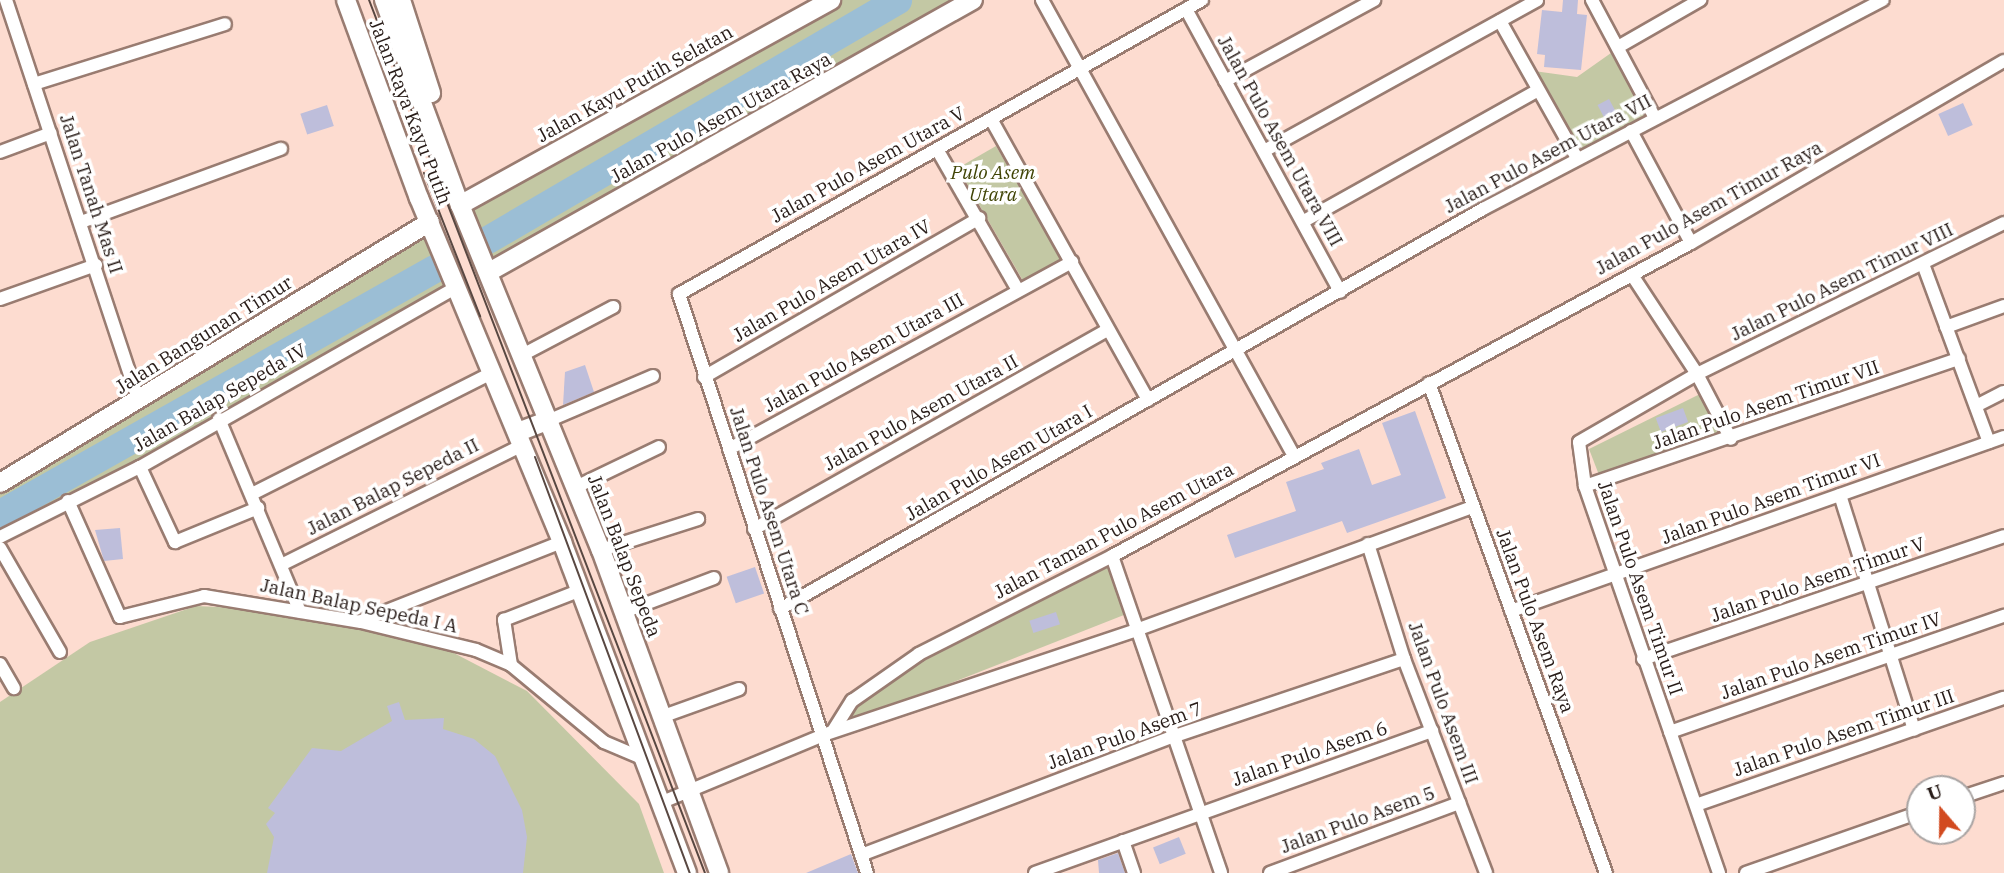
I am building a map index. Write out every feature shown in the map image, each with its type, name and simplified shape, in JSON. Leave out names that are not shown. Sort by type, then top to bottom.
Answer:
[{"type":"main road","name":"Jalan Raya Kayu Putih","points":[[346,0],[454,280]]},
{"type":"main road","name":"Jalan Raya Kayu Putih","points":[[398,0],[448,171],[486,265]]},
{"type":"main road","name":"Jalan Kayu Putih Selatan","points":[[463,213],[831,0]]},
{"type":"main road","name":"Jalan Pulo Asem Utara Raya","points":[[486,265],[973,0]]},
{"type":"main road","name":"Jalan Bangunan Timur","points":[[0,483],[138,400],[434,230]]},
{"type":"main road","name":"Jalan Balap Sepeda","points":[[486,265],[601,550],[719,873]]},
{"type":"main road","points":[[454,280],[494,372],[581,590],[687,873]]},
{"type":"main road","points":[[520,439],[550,421]]},
{"type":"street","points":[[1042,0],[1294,456]]},
{"type":"street","name":"Jalan Pulo Asem Utara V","points":[[680,299],[683,288],[938,150],[1079,67],[1202,0]]},
{"type":"street","points":[[1225,80],[1374,0]]},
{"type":"street","points":[[1264,151],[1537,0]]},
{"type":"street","points":[[1592,0],[1655,118]]},
{"type":"street","points":[[1618,47],[1700,0]]},
{"type":"street","name":"Jalan Pulo Asem Utara VII","points":[[1237,351],[1577,158],[1883,0]]},
{"type":"street","name":"Jalan Tanah Mas II","points":[[4,2],[96,265],[138,400]]},
{"type":"street","name":"Jalan Pulo Asem Utara VIII","points":[[1186,9],[1304,221],[1340,292]]},
{"type":"street","points":[[1500,21],[1577,158]]},
{"type":"street","points":[[34,84],[225,24]]},
{"type":"street","name":"Jalan Pulo Asem Timur Raya","points":[[1429,383],[1691,243],[2004,61]]},
{"type":"street","points":[[1304,221],[1538,90]]},
{"type":"street","points":[[991,120],[1148,400]]},
{"type":"street","points":[[1631,131],[1691,243]]},
{"type":"street","points":[[0,152],[51,134]]},
{"type":"street","points":[[81,222],[281,149]]},
{"type":"street","points":[[938,150],[1018,290]]},
{"type":"street","name":"Jalan Pulo Asem Utara IV","points":[[704,377],[979,218]]},
{"type":"street","name":"Jalan Pulo Asem Timur VIII","points":[[1697,374],[2004,223]]},
{"type":"street","name":"Jalan Pulo Asem Utara III","points":[[729,449],[1072,262]]},
{"type":"street","points":[[1923,264],[1989,442]]},
{"type":"street","points":[[0,299],[96,265]]},
{"type":"street","points":[[1632,275],[1697,374],[1731,439]]},
{"type":"street","name":"Jalan Balap Sepeda IV","points":[[0,537],[140,467],[454,280]]},
{"type":"street","name":"Jalan Pulo Asem Utara C","points":[[680,299],[780,609],[828,733],[867,873]]},
{"type":"street","points":[[1946,327],[2004,306]]},
{"type":"street","points":[[524,354],[613,307]]},
{"type":"street","name":"Jalan Pulo Asem Utara II","points":[[754,529],[1107,330]]},
{"type":"street","name":"Jalan Pulo Asem Utara I","points":[[780,609],[1237,351]]},
{"type":"street","name":"Jalan Pulo Asem Timur VII","points":[[1585,486],[1731,439],[1959,359]]},
{"type":"street","points":[[252,494],[494,372]]},
{"type":"street","name":"Jalan Pulo Asem Timur II","points":[[1697,374],[1584,437],[1578,455],[1585,486],[1643,659],[1719,873]]},
{"type":"street","points":[[550,421],[653,376]]},
{"type":"street","name":"Jalan Taman Pulo Asem Utara","points":[[828,733],[852,701],[919,654],[1112,556],[1429,383]]},
{"type":"street","name":"Jalan Pulo Asem Raya","points":[[1429,383],[1606,873]]},
{"type":"street","points":[[1976,406],[2004,391]]},
{"type":"street","points":[[219,419],[300,612]]},
{"type":"street","name":"Jalan Pulo Asem Timur VI","points":[[1511,611],[2004,437]]},
{"type":"street","name":"Jalan Balap Sepeda II","points":[[281,565],[520,439]]},
{"type":"street","points":[[576,487],[659,447]]},
{"type":"street","points":[[140,467],[175,542],[258,508]]},
{"type":"street","points":[[1840,495],[1914,730]]},
{"type":"street","name":"Jalan Balap Sepeda I A","points":[[68,501],[120,617],[204,596],[361,622],[477,650],[511,665],[604,742],[644,759]]},
{"type":"street","points":[[660,803],[828,733],[1136,630],[1473,507]]},
{"type":"street","points":[[601,550],[698,519]]},
{"type":"street","name":"Jalan Pulo Asem Timur V","points":[[1643,659],[2004,536]]},
{"type":"street","points":[[361,622],[562,542]]},
{"type":"street","name":"Jalan Pulo Asem III","points":[[1368,544],[1404,659],[1486,873]]},
{"type":"street","points":[[0,548],[60,652]]},
{"type":"street","points":[[1112,556],[1172,737],[1221,873]]},
{"type":"street","points":[[624,612],[714,578]]},
{"type":"street","points":[[511,665],[504,620],[581,590]]},
{"type":"street","name":"Jalan Pulo Asem Timur IV","points":[[1670,732],[2004,616]]},
{"type":"street","name":"Jalan Pulo Asem 7","points":[[861,855],[1172,737],[1404,659]]},
{"type":"street","points":[[0,664],[13,688]]},
{"type":"street","points":[[662,717],[739,689]]},
{"type":"street","name":"Jalan Pulo Asem Timur III","points":[[1696,805],[2004,698]]},
{"type":"street","name":"Jalan Pulo Asem 6","points":[[1035,873],[1432,732]]},
{"type":"street","points":[[1976,792],[2004,783]]},
{"type":"street","name":"Jalan Pulo Asem 5","points":[[1270,873],[1459,803]]},
{"type":"street","points":[[1746,873],[1906,817]]},
{"type":"street","points":[[1123,841],[1134,873]]},
{"type":"green space","points":[[829,0],[973,0],[489,272],[460,205]]},
{"type":"green space","points":[[1611,53],[1646,117],[1580,153],[1534,71],[1577,77]]},
{"type":"green space","name":"Pulo Asem Utara","points":[[996,146],[1064,264],[1026,286],[958,168]]},
{"type":"green space","points":[[430,222],[457,287],[0,537],[0,483]]},
{"type":"green space","points":[[1700,394],[1722,432],[1599,475],[1589,449]]},
{"type":"green space","points":[[1107,549],[1129,613],[839,727],[861,699]]},
{"type":"green space","points":[[196,606],[348,613],[450,651],[527,691],[639,804],[664,873],[0,873],[0,702],[90,642]]},
{"type":"building","points":[[1563,0],[1578,0],[1577,14],[1587,15],[1581,70],[1544,67],[1545,55],[1537,54],[1542,10],[1562,12]]},
{"type":"building","points":[[1609,99],[1618,116],[1606,122],[1598,105]]},
{"type":"building","points":[[1963,103],[1973,125],[1948,136],[1938,114]]},
{"type":"building","points":[[327,105],[334,126],[307,135],[300,114]]},
{"type":"building","points":[[585,365],[594,392],[563,405],[565,372]]},
{"type":"building","points":[[1683,408],[1688,422],[1661,432],[1656,418]]},
{"type":"building","points":[[1415,411],[1446,498],[1347,533],[1342,521],[1235,558],[1227,535],[1296,511],[1286,482],[1324,469],[1321,463],[1359,449],[1372,485],[1401,475],[1382,423]]},
{"type":"building","points":[[120,528],[123,559],[104,561],[95,530]]},
{"type":"building","points":[[755,567],[764,593],[736,603],[727,577]]},
{"type":"building","points":[[1056,612],[1060,624],[1033,633],[1029,621]]},
{"type":"building","points":[[399,702],[405,720],[444,718],[443,729],[474,739],[495,756],[522,810],[527,837],[523,873],[267,873],[274,837],[266,824],[275,813],[268,808],[312,748],[341,751],[392,721],[387,706]]},
{"type":"building","points":[[1179,837],[1186,854],[1160,864],[1153,847]]},
{"type":"building","points":[[1118,853],[1125,873],[1099,873],[1098,860]]},
{"type":"building","points":[[851,854],[858,873],[806,873]]},
{"type":"waterway","points":[[488,240],[898,0]]},
{"type":"waterway","points":[[0,514],[435,269]]},
{"type":"tram line","points":[[369,0],[705,873]]},
{"type":"tram line","points":[[424,173],[480,316]]},
{"type":"tram line","points":[[535,457],[690,873]]}]
